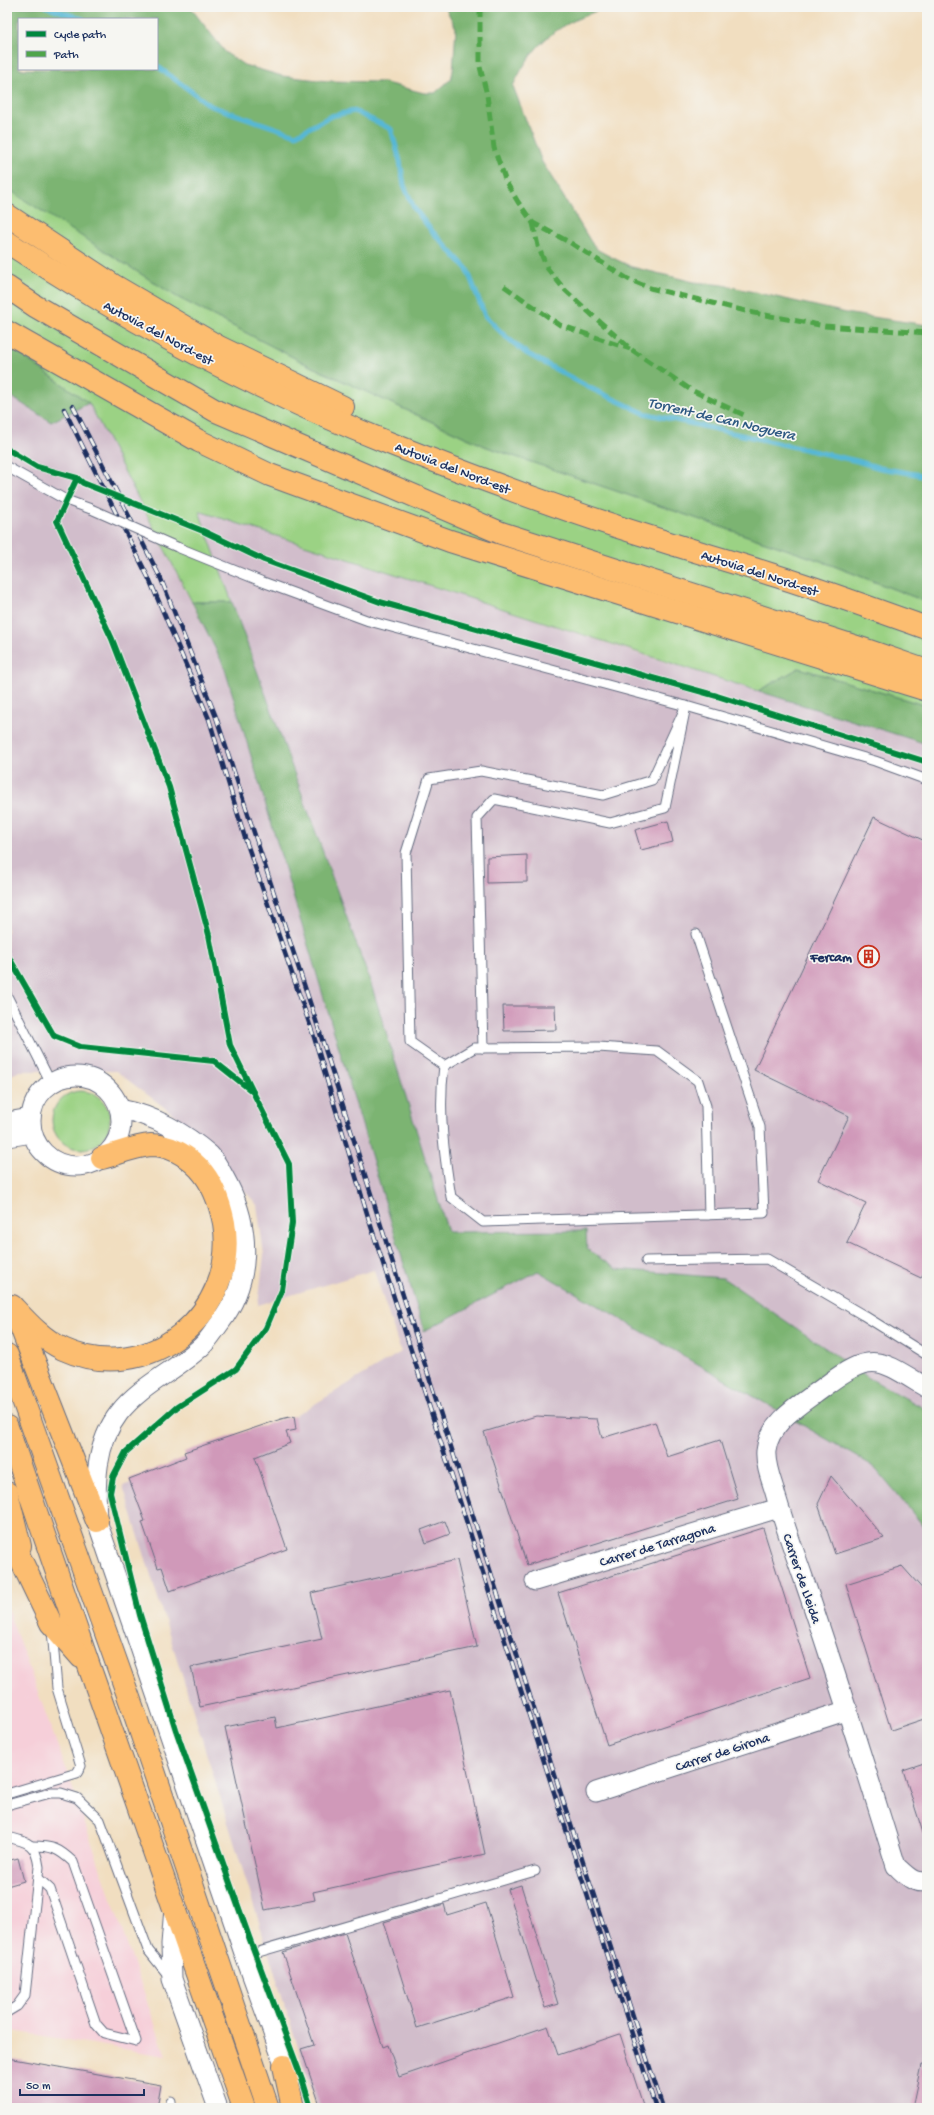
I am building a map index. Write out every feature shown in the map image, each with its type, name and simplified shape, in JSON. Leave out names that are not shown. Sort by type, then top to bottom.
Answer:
[{"type":"highway","points":[[7,215],[113,285],[219,347],[515,490]]},
{"type":"highway","name":"Autovia del Nord-est","points":[[7,242],[116,310],[266,389],[388,443],[614,526],[772,574],[927,628]]},
{"type":"highway","points":[[7,287],[35,306],[216,411],[501,533],[851,645],[927,671]]},
{"type":"highway","points":[[7,320],[80,362],[264,462],[450,541]]},
{"type":"highway","points":[[7,332],[199,441],[270,475],[450,541],[927,690]]},
{"type":"highway","points":[[10,1299],[36,1331],[62,1348],[84,1357],[116,1360],[136,1357],[164,1347],[182,1335],[199,1317],[213,1296],[224,1266],[226,1234],[222,1214],[215,1193],[205,1175],[190,1159],[172,1148],[152,1145],[102,1158]]},
{"type":"highway","points":[[10,1299],[97,1521]]},
{"type":"highway","points":[[7,1355],[133,1710],[268,2108]]},
{"type":"highway","points":[[7,1427],[88,1666],[244,2108]]},
{"type":"highway","points":[[7,1493],[27,1574]]},
{"type":"highway","points":[[7,1531],[51,1623],[88,1666]]},
{"type":"highway","points":[[284,2066],[293,2108]]},
{"type":"street","points":[[76,1075],[95,1080],[111,1092],[120,1109],[122,1130],[118,1140],[102,1158],[90,1164],[78,1166],[66,1165],[54,1161],[44,1154],[37,1144],[31,1126],[35,1100],[41,1091],[51,1083],[65,1076],[76,1075]]},
{"type":"street","points":[[120,1109],[134,1111],[165,1124],[211,1156],[235,1199],[244,1226],[244,1261],[238,1291],[222,1322],[202,1347],[143,1389],[119,1414],[105,1438],[97,1466],[95,1494],[97,1521],[245,1956],[284,2066],[303,2108]]},
{"type":"street","points":[[7,1122],[31,1126]]},
{"type":"street","points":[[7,1137],[31,1126]]},
{"type":"street","name":"Carrer de Lleida","points":[[927,1388],[883,1363],[860,1363],[846,1370],[781,1420],[769,1437],[766,1452],[769,1473],[779,1508],[848,1710],[896,1866],[909,1878],[922,1883],[927,1882]]},
{"type":"street","name":"Carrer de Tarragona","points":[[535,1581],[779,1508]]},
{"type":"street","name":"Carrer de Girona","points":[[596,1792],[848,1710]]},
{"type":"street","points":[[174,1907],[171,1944],[172,1979],[218,2108]]},
{"type":"lane","points":[[7,467],[66,500],[91,509],[177,547],[263,582],[369,621],[686,706],[875,761],[927,780]]},
{"type":"lane","points":[[483,1048],[477,818],[494,799],[610,823],[665,808],[686,706]]},
{"type":"lane","points":[[444,1066],[410,1042],[406,853],[428,779],[481,771],[603,795],[652,780],[686,706]]},
{"type":"lane","points":[[444,1066],[441,1090],[445,1155],[451,1197],[483,1222],[764,1213],[760,1127],[696,934]]},
{"type":"lane","points":[[7,996],[51,1083]]},
{"type":"lane","points":[[444,1066],[474,1048],[598,1047],[657,1051],[698,1082],[706,1106],[709,1215]]},
{"type":"lane","points":[[646,1261],[767,1259],[863,1315],[927,1355]]},
{"type":"lane","points":[[7,1794],[77,1774],[81,1766],[57,1688],[51,1623]]},
{"type":"lane","points":[[7,1805],[50,1793],[61,1793],[77,1798],[100,1820],[148,1950],[172,1979]]},
{"type":"lane","points":[[7,1837],[23,1841],[32,1846],[37,1853],[39,1867],[25,1994],[18,2006],[7,2012]]},
{"type":"lane","points":[[32,1846],[49,1846],[61,1850],[73,1862],[136,2041],[104,2033],[96,2024],[50,1889],[38,1878]]},
{"type":"lane","points":[[245,1956],[535,1871]]},
{"type":"shaded area","points":[[7,394],[51,422],[89,403],[224,666],[424,1331],[538,1271],[873,1466],[927,1530],[927,2108],[317,2108],[123,1486],[295,1416],[401,1352],[374,1270],[258,1305],[264,1255],[257,1205],[189,1126],[116,1071],[20,1071],[7,1077]]},
{"type":"shaded area","points":[[199,511],[634,652],[927,744],[927,1410],[869,1378],[723,1278],[616,1269],[587,1249],[586,1231],[448,1232],[401,1098],[371,984]]},
{"type":"shaded area","points":[[7,1608],[62,1758],[166,2056],[7,2030]]},
{"type":"green space","points":[[7,7],[190,7],[226,53],[244,65],[282,76],[328,81],[382,82],[424,93],[435,93],[451,79],[453,71],[456,28],[445,7],[607,7],[575,20],[550,35],[530,56],[513,86],[542,162],[591,242],[598,250],[632,267],[694,282],[723,285],[851,314],[927,325],[927,602],[821,561],[487,447],[310,366],[177,297],[7,188]]},
{"type":"green space","points":[[7,188],[177,297],[310,366],[487,447],[821,561],[927,602],[927,706],[799,668],[758,691],[199,511],[232,602],[192,602],[89,403],[7,345]]},
{"type":"green space","points":[[7,345],[89,403],[51,422],[7,394]]},
{"type":"green space","points":[[192,602],[232,602],[371,984],[448,1232],[586,1231],[587,1249],[616,1269],[723,1278],[869,1378],[927,1410],[927,1530],[873,1466],[538,1271],[424,1331],[224,666]]},
{"type":"green space","points":[[799,668],[927,706],[927,744],[758,691]]},
{"type":"green space","points":[[81,1091],[92,1093],[105,1104],[108,1109],[110,1120],[108,1131],[97,1144],[92,1147],[81,1149],[70,1147],[57,1136],[54,1131],[52,1120],[54,1109],[65,1096],[70,1093]]},
{"type":"building","name":"Fercam","points":[[874,817],[927,842],[927,1266],[921,1278],[847,1243],[866,1203],[818,1180],[849,1116],[754,1070]]},
{"type":"building","points":[[668,821],[673,842],[641,850],[635,830]]},
{"type":"building","points":[[527,855],[527,882],[487,883],[487,857]]},
{"type":"building","points":[[503,1006],[555,1006],[556,1030],[504,1031]]},
{"type":"building","points":[[294,1416],[296,1430],[286,1432],[290,1443],[255,1457],[287,1549],[170,1591],[162,1567],[158,1568],[142,1522],[145,1521],[129,1479],[186,1457],[184,1452]]},
{"type":"building","points":[[536,1416],[597,1419],[602,1438],[655,1422],[667,1457],[720,1440],[738,1499],[527,1565],[484,1432]]},
{"type":"building","points":[[831,1476],[884,1538],[835,1554],[818,1504]]},
{"type":"building","points":[[445,1521],[450,1534],[426,1543],[421,1530]]},
{"type":"building","points":[[763,1528],[810,1678],[607,1745],[558,1593]]},
{"type":"building","points":[[457,1560],[477,1647],[200,1707],[191,1667],[322,1639],[311,1593]]},
{"type":"building","points":[[902,1566],[927,1594],[927,1718],[891,1730],[846,1584]]},
{"type":"building","points":[[450,1690],[485,1854],[313,1892],[315,1900],[265,1910],[225,1727],[275,1717],[277,1728]]},
{"type":"building","points":[[927,1762],[927,1835],[924,1836],[903,1770]]},
{"type":"building","points":[[18,1858],[24,1881],[7,1886],[7,1861]]},
{"type":"building","points":[[521,1885],[558,2004],[545,2008],[508,1889]]},
{"type":"building","points":[[486,1903],[514,1997],[417,2028],[384,1922],[444,1904],[447,1915]]},
{"type":"building","points":[[345,1933],[383,2047],[388,2045],[399,2077],[548,2026],[558,2055],[620,2034],[644,2108],[321,2108],[301,2049],[314,2045],[283,1952]]},
{"type":"building","points":[[7,2058],[161,2085],[157,2108],[7,2108]]},
{"type":"building","points":[[921,2065],[927,2066],[927,2108],[912,2108]]},
{"type":"waterway","name":"Torrent de Can Noguera","points":[[47,7],[80,18]]},
{"type":"waterway","name":"Torrent de Can Noguera","points":[[158,67],[211,106],[296,135],[331,116],[354,111],[391,129],[400,161],[404,185],[414,208],[431,230],[467,269],[485,316],[505,336],[526,353],[590,388],[644,413],[857,461],[880,468],[927,476]]},
{"type":"railway","points":[[73,406],[161,579],[216,717],[320,1033],[566,1810],[663,2108]]},
{"type":"railway","points":[[64,409],[150,581],[209,719],[245,838],[314,1037],[369,1220],[656,2108]]},
{"type":"marked path","points":[[480,7],[480,67],[487,95],[494,148],[506,182],[533,223],[569,242],[628,279],[650,288],[754,313],[825,326],[927,333]]},
{"type":"marked path","points":[[533,223],[538,246],[547,268],[565,290],[591,314],[632,350],[691,390],[748,417]]},
{"type":"marked path","points":[[504,286],[560,325],[630,349]]},
{"type":"cycle path","points":[[7,449],[37,467],[77,478],[83,483],[203,531],[264,560],[380,602],[717,696],[927,762]]},
{"type":"cycle path","points":[[7,954],[54,1036],[81,1047],[214,1061],[253,1092],[230,1045],[209,935],[169,787],[112,639],[57,521],[77,478]]},
{"type":"cycle path","points":[[253,1092],[289,1164],[292,1223],[282,1290],[266,1328],[236,1369],[177,1407],[126,1452],[113,1477],[110,1493],[140,1615],[176,1730],[249,1937],[302,2079],[311,2108]]},
{"type":"place","name":"Fercam","points":[[868,956]]}]
